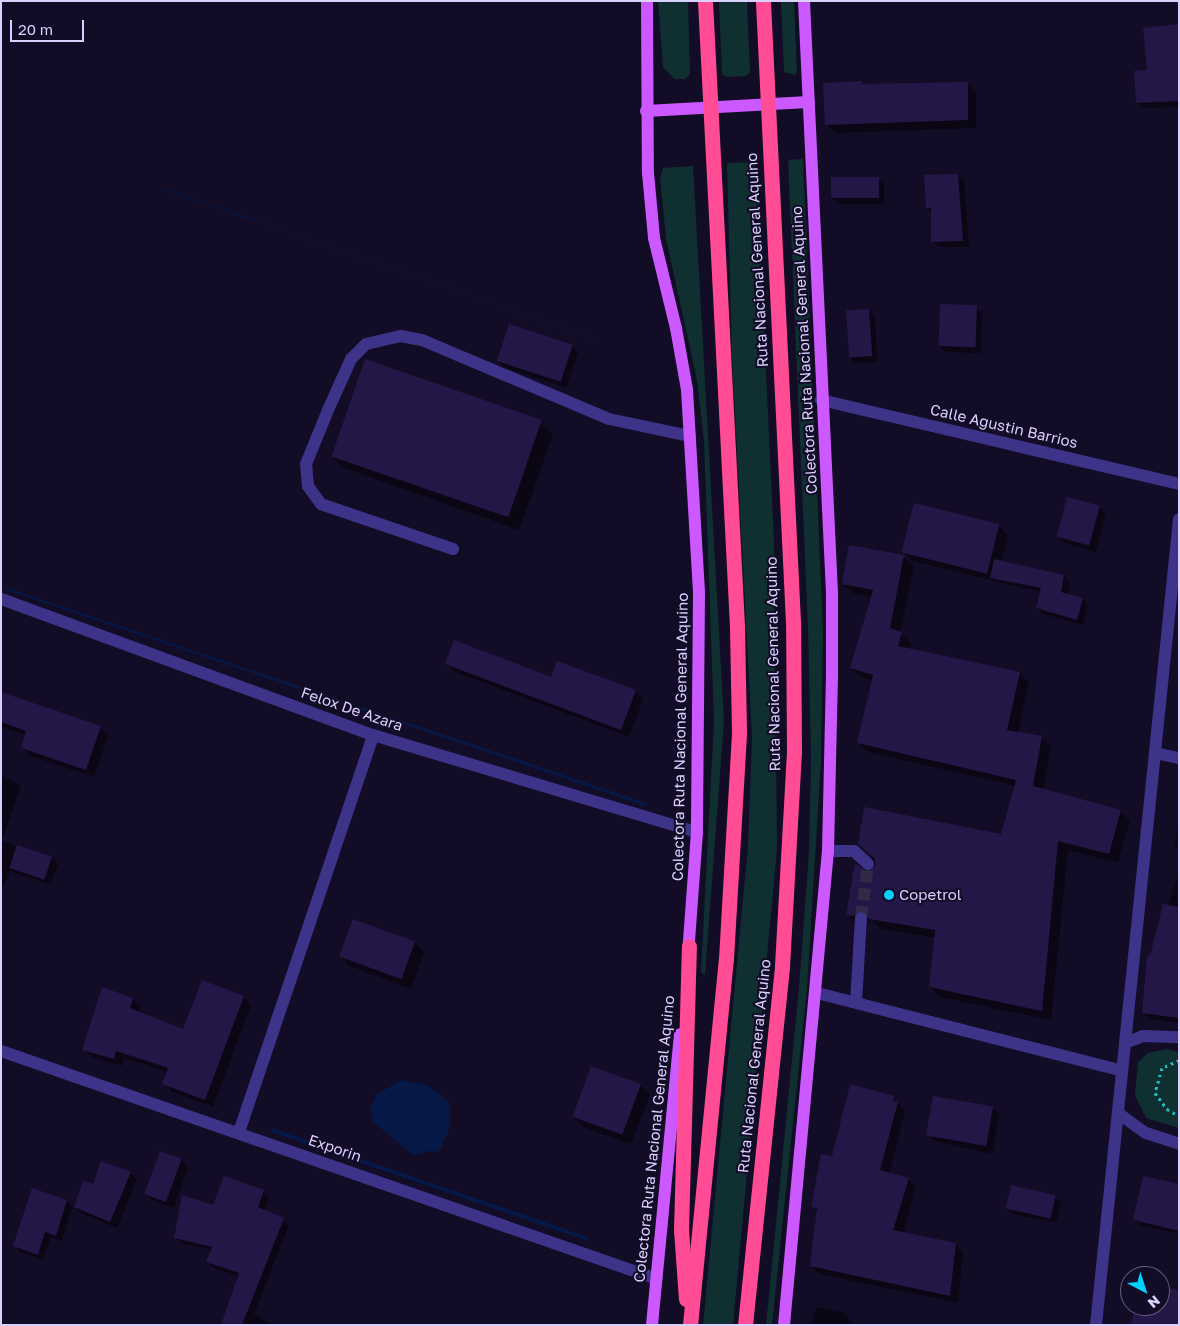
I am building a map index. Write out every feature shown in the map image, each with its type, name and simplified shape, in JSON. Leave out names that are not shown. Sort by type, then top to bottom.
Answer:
[{"type":"highway","points":[[689,1325],[713,1109],[734,852],[739,732],[737,626],[705,1]]},
{"type":"highway","name":"Ruta Nacional General Aquino","points":[[744,1325],[769,1113],[790,864],[794,752],[792,622],[763,1]]},
{"type":"highway","points":[[689,946],[681,1230],[689,1325]]},
{"type":"main road","name":"Colectora Ruta Nacional General Aquino","points":[[647,1],[646,111],[654,238],[676,328],[690,436],[699,593],[697,832],[689,946],[652,1325]]},
{"type":"main road","name":"Colectora Ruta Nacional General Aquino","points":[[784,1325],[817,993],[828,851],[832,593],[821,400],[804,1]]},
{"type":"main road","points":[[646,111],[809,102]]},
{"type":"street","points":[[453,550],[321,504],[308,486],[306,464],[328,410],[351,359],[366,344],[402,336],[422,340],[609,419],[690,436]]},
{"type":"street","name":"Calle Agustin Barrios","points":[[821,400],[1179,484]]},
{"type":"street","points":[[1096,1325],[1179,519]]},
{"type":"street","name":"Felox De Azara","points":[[1,599],[373,735],[697,832]]},
{"type":"street","points":[[239,1132],[373,735]]},
{"type":"street","points":[[1155,753],[1179,758]]},
{"type":"street","points":[[828,851],[854,851],[868,864]]},
{"type":"street","points":[[856,1002],[861,918]]},
{"type":"street","points":[[817,993],[1122,1071]]},
{"type":"street","points":[[1125,1043],[1143,1036],[1179,1037]]},
{"type":"street","name":"Exporin","points":[[1,1051],[239,1132],[657,1279]]},
{"type":"street","points":[[1118,1112],[1146,1133],[1179,1144]]},
{"type":"path","points":[[1179,1060],[1162,1068],[1154,1093],[1167,1109],[1179,1116]]},
{"type":"green space","points":[[658,1],[688,1],[690,74],[685,79],[674,79],[663,67]]},
{"type":"green space","points":[[719,1],[747,1],[750,72],[746,76],[726,77],[722,74]]},
{"type":"green space","points":[[781,1],[794,1],[797,72],[795,75],[784,72]]},
{"type":"green space","points":[[803,159],[823,631],[821,761],[807,989],[772,1325],[766,1325],[799,988],[809,852],[811,758],[808,629],[788,160]]},
{"type":"green space","points":[[756,162],[774,541],[777,849],[733,1325],[703,1325],[748,846],[752,738],[732,357],[727,163]]},
{"type":"green space","points":[[693,166],[724,721],[705,975],[701,972],[714,721],[704,441],[697,380],[666,239],[660,178],[663,168]]},
{"type":"green space","points":[[1166,1049],[1179,1052],[1179,1128],[1146,1118],[1135,1095],[1138,1062],[1148,1053]]},
{"type":"water","points":[[166,189],[660,361],[165,190]]},
{"type":"water","points":[[1,586],[647,803],[646,806],[9,591]]},
{"type":"water","points":[[401,1080],[428,1085],[450,1103],[450,1128],[440,1150],[413,1155],[373,1122],[370,1109],[376,1095]]},
{"type":"water","points":[[272,1128],[588,1237],[587,1241],[271,1132]]},
{"type":"building","points":[[1179,24],[1179,101],[1136,103],[1134,71],[1147,70],[1143,28]]},
{"type":"building","points":[[862,81],[862,84],[968,82],[968,120],[825,125],[823,83]]},
{"type":"building","points":[[958,174],[963,241],[931,242],[931,208],[926,208],[924,175]]},
{"type":"building","points":[[831,177],[879,177],[879,198],[831,198]]},
{"type":"building","points":[[940,304],[977,305],[976,347],[939,346]]},
{"type":"building","points":[[869,309],[872,356],[849,357],[846,311]]},
{"type":"building","points":[[509,324],[573,345],[561,382],[497,361]]},
{"type":"building","points":[[365,359],[542,420],[508,517],[331,456]]},
{"type":"building","points":[[1067,497],[1100,506],[1089,545],[1056,537]]},
{"type":"building","points":[[914,503],[999,524],[987,574],[902,552]]},
{"type":"building","points":[[849,545],[904,555],[890,628],[902,632],[898,646],[1020,672],[1007,730],[1042,736],[1033,786],[1121,810],[1109,854],[1058,841],[1042,1011],[929,987],[935,930],[869,919],[862,910],[853,916],[846,915],[855,863],[867,872],[876,865],[874,858],[858,844],[864,807],[1001,834],[1016,780],[857,743],[873,675],[850,668],[873,590],[842,584]]},
{"type":"building","points":[[994,559],[1064,575],[1061,592],[1083,598],[1077,620],[1036,608],[1041,588],[990,578]]},
{"type":"building","points":[[454,640],[551,677],[557,661],[636,690],[621,730],[445,664]]},
{"type":"building","points":[[1,692],[101,726],[86,770],[21,748],[26,731],[1,722]]},
{"type":"building","points":[[17,845],[52,857],[44,880],[9,868]]},
{"type":"building","points":[[1163,904],[1179,907],[1178,1018],[1142,1013],[1147,956],[1150,956]]},
{"type":"building","points":[[353,919],[415,942],[401,979],[339,957]]},
{"type":"building","points":[[202,980],[244,996],[205,1100],[162,1084],[168,1068],[116,1051],[114,1059],[82,1050],[102,987],[133,998],[130,1008],[183,1029]]},
{"type":"building","points":[[591,1066],[641,1084],[622,1135],[573,1117]]},
{"type":"building","points":[[850,1084],[894,1096],[893,1101],[898,1102],[880,1170],[909,1178],[893,1230],[956,1243],[950,1296],[810,1266],[817,1208],[811,1207],[821,1154],[832,1156]]},
{"type":"building","points":[[933,1096],[993,1107],[986,1146],[926,1135]]},
{"type":"building","points":[[160,1151],[182,1159],[166,1202],[144,1194]]},
{"type":"building","points":[[101,1161],[131,1172],[110,1222],[74,1207],[83,1181],[93,1184]]},
{"type":"building","points":[[224,1176],[264,1190],[258,1207],[284,1218],[242,1325],[221,1325],[239,1273],[206,1262],[212,1247],[174,1238],[182,1195],[213,1205]]},
{"type":"building","points":[[1143,1176],[1179,1184],[1179,1231],[1133,1220]]},
{"type":"building","points":[[1011,1185],[1056,1195],[1050,1219],[1006,1208]]},
{"type":"building","points":[[32,1188],[67,1200],[56,1236],[45,1232],[38,1255],[13,1246]]},
{"type":"building","points":[[1170,1288],[1179,1290],[1179,1325],[1131,1325],[1133,1316],[1170,1316]]},
{"type":"tunnel","points":[[861,918],[868,864]]},
{"type":"place","name":"Copetrol","points":[[889,895]]}]
